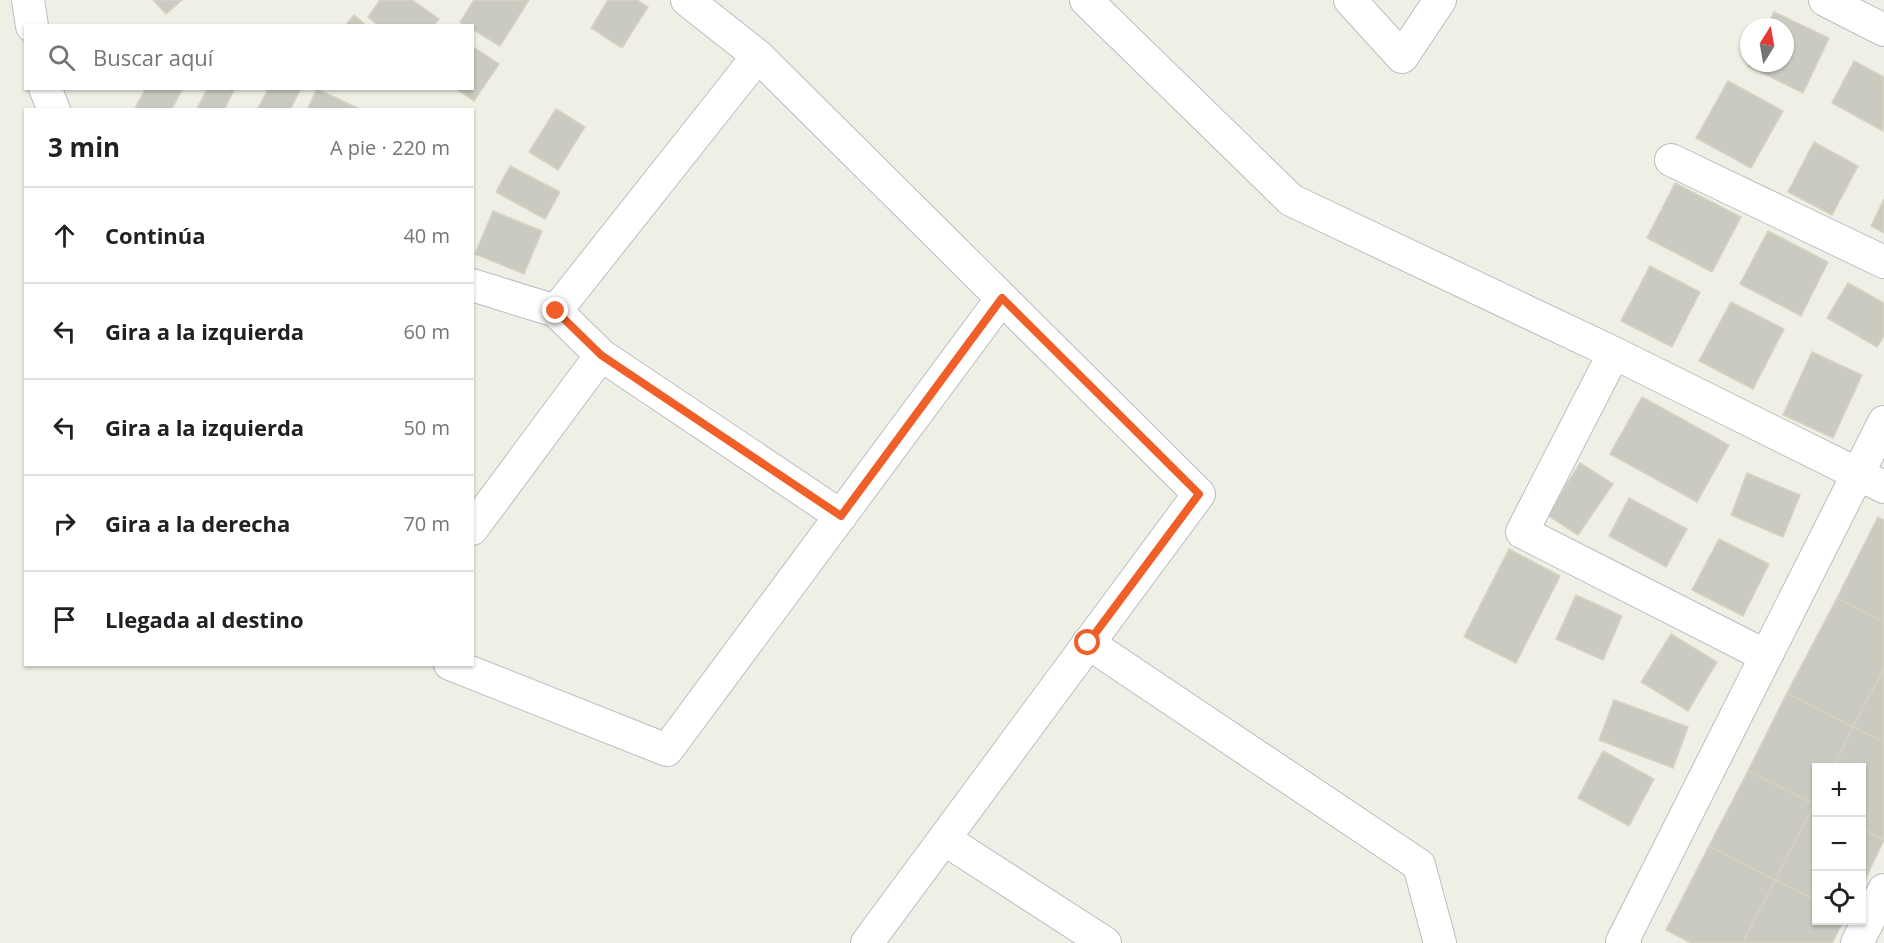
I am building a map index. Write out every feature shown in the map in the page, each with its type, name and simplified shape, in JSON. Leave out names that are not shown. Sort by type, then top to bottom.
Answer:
[{"type":"street","points":[[28,0],[32,24]]},
{"type":"street","points":[[687,0],[758,56],[1199,494],[867,943]]},
{"type":"street","points":[[1086,0],[1291,200],[1614,353],[1871,481]]},
{"type":"street","points":[[1350,0],[1402,57],[1440,0]]},
{"type":"street","points":[[1825,0],[1884,30]]},
{"type":"street","points":[[556,311],[758,56]]},
{"type":"street","points":[[46,90],[53,108]]},
{"type":"street","points":[[1671,160],[1884,262]]},
{"type":"street","points":[[474,286],[556,311],[601,355],[841,516]]},
{"type":"street","points":[[455,666],[667,750],[1002,298]]},
{"type":"street","points":[[1614,353],[1522,532],[1766,656]]},
{"type":"street","points":[[474,527],[601,355]]},
{"type":"street","points":[[1624,943],[1622,942],[1766,656],[1871,481],[1884,422]]},
{"type":"street","points":[[1088,643],[1419,865],[1440,943]]},
{"type":"street","points":[[944,839],[1105,943]]},
{"type":"street","points":[[1857,943],[1884,890]]},
{"type":"building","points":[[153,0],[182,0],[166,14]]},
{"type":"building","points":[[380,0],[412,0],[439,19],[435,24],[377,24],[368,17]]},
{"type":"building","points":[[474,0],[529,0],[500,46],[474,30],[474,24],[460,22]]},
{"type":"building","points":[[608,0],[637,0],[648,7],[622,48],[591,28]]},
{"type":"building","points":[[1774,12],[1787,18],[1771,18]]},
{"type":"building","points":[[354,15],[365,24],[347,24]]},
{"type":"building","points":[[1794,21],[1829,38],[1803,93],[1760,72],[1794,72]]},
{"type":"building","points":[[474,47],[499,64],[474,101],[458,90],[474,90]]},
{"type":"building","points":[[1854,61],[1884,77],[1883,131],[1832,103]]},
{"type":"building","points":[[1728,81],[1783,111],[1751,168],[1696,138]]},
{"type":"building","points":[[145,90],[182,90],[172,108],[135,108]]},
{"type":"building","points":[[207,90],[234,90],[225,108],[197,108]]},
{"type":"building","points":[[268,90],[300,90],[291,108],[258,108]]},
{"type":"building","points":[[317,90],[319,90],[358,108],[308,108]]},
{"type":"building","points":[[556,109],[585,127],[558,170],[529,152]]},
{"type":"building","points":[[1814,142],[1858,166],[1832,215],[1788,192]]},
{"type":"building","points":[[510,166],[560,192],[545,219],[496,192]]},
{"type":"building","points":[[1675,183],[1741,217],[1712,272],[1647,238]]},
{"type":"building","points":[[1884,199],[1884,233],[1871,226]]},
{"type":"building","points":[[493,211],[542,231],[524,274],[475,254]]},
{"type":"building","points":[[1768,231],[1828,262],[1801,316],[1740,284]]},
{"type":"building","points":[[1650,266],[1700,292],[1672,347],[1621,321]]},
{"type":"building","points":[[1848,283],[1884,303],[1884,336],[1877,347],[1827,318]]},
{"type":"building","points":[[1731,302],[1784,329],[1753,389],[1699,361]]},
{"type":"building","points":[[1812,352],[1862,375],[1833,438],[1783,415]]},
{"type":"building","points":[[1642,397],[1729,445],[1697,502],[1610,454]]},
{"type":"building","points":[[1580,463],[1613,484],[1578,535],[1547,515]]},
{"type":"building","points":[[1747,473],[1800,495],[1783,537],[1731,515]]},
{"type":"building","points":[[1629,498],[1687,529],[1666,567],[1609,536]]},
{"type":"building","points":[[1878,517],[1884,520],[1884,622],[1837,598]]},
{"type":"building","points":[[1719,539],[1769,564],[1743,616],[1692,590]]},
{"type":"building","points":[[1509,549],[1560,576],[1516,663],[1464,637]]},
{"type":"building","points":[[1576,595],[1622,616],[1603,660],[1556,639]]},
{"type":"building","points":[[1837,598],[1884,622],[1884,668],[1853,727],[1787,693]]},
{"type":"building","points":[[1671,634],[1717,662],[1688,711],[1641,682]]},
{"type":"building","points":[[1884,668],[1884,742],[1853,727]]},
{"type":"building","points":[[1787,693],[1853,727],[1835,763],[1812,763],[1812,803],[1748,771]]},
{"type":"building","points":[[1614,700],[1688,727],[1673,768],[1599,740]]},
{"type":"building","points":[[1853,727],[1884,742],[1884,840],[1866,830],[1866,763],[1835,763]]},
{"type":"building","points":[[1603,751],[1654,779],[1629,826],[1578,798]]},
{"type":"building","points":[[1748,771],[1812,803],[1812,808],[1775,880],[1709,846]]},
{"type":"building","points":[[1812,808],[1812,898],[1775,880]]},
{"type":"building","points":[[1866,830],[1884,840],[1866,878]]},
{"type":"building","points":[[1709,846],[1775,880],[1743,943],[1691,943],[1666,930]]},
{"type":"building","points":[[1775,880],[1812,898],[1812,925],[1841,925],[1832,943],[1743,943]]},
{"type":"route","points":[[556,311],[601,355],[841,516],[1002,298],[1199,494],[1088,643]]}]
